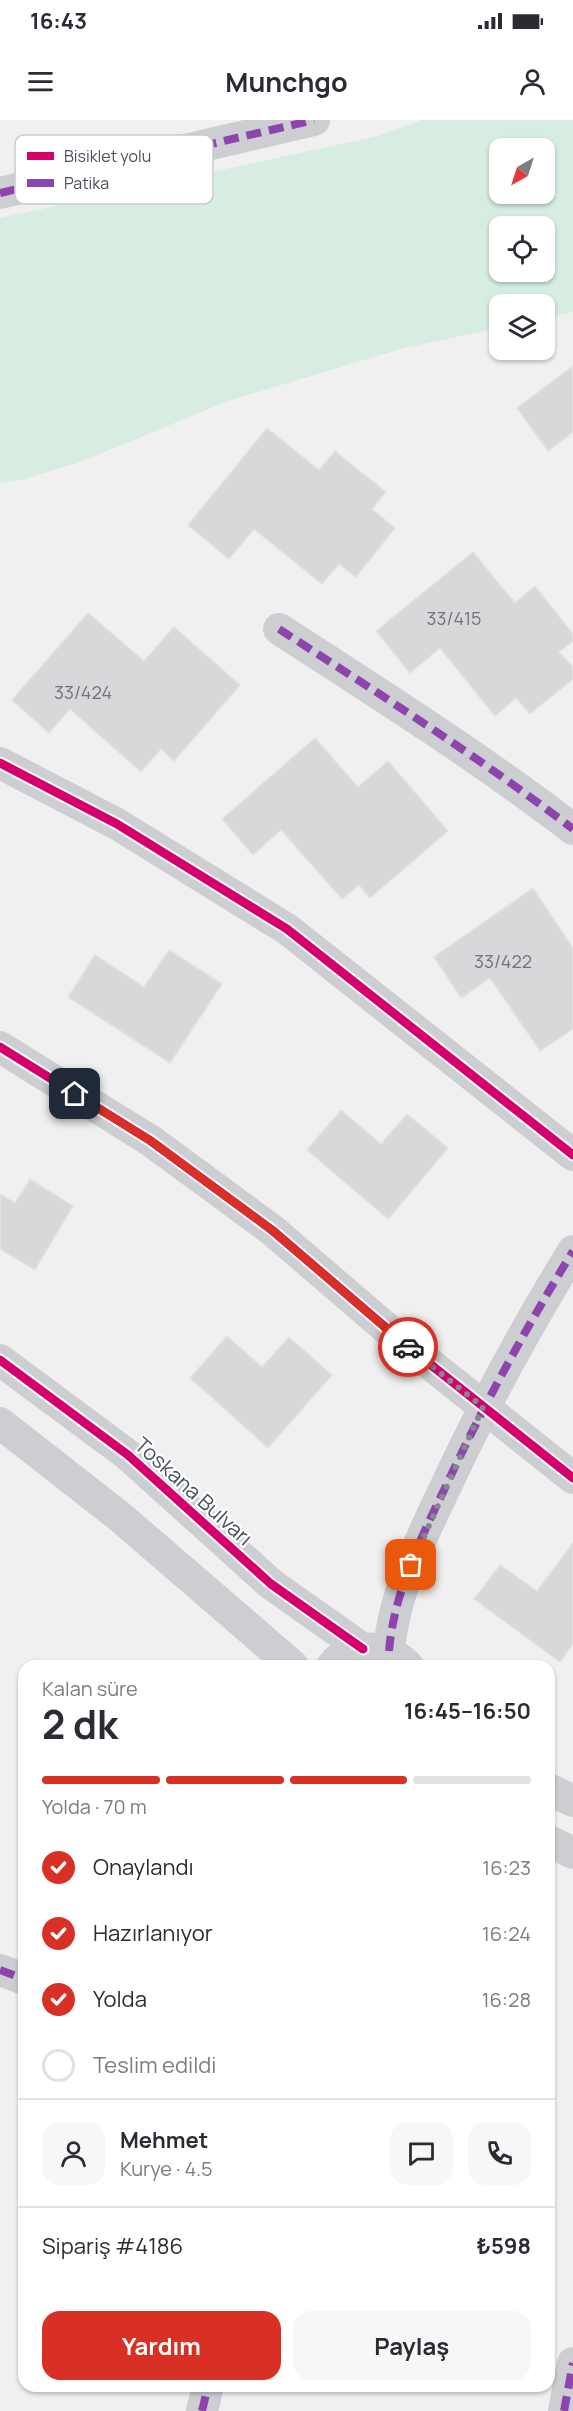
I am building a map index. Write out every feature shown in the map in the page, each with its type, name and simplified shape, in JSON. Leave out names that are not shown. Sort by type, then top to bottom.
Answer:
[{"type":"street","points":[[213,143],[314,120]]},
{"type":"street","points":[[0,193],[15,190]]},
{"type":"street","points":[[279,629],[514,784],[573,829]]},
{"type":"street","points":[[0,762],[117,824],[287,929],[573,1155]]},
{"type":"street","points":[[0,1047],[151,1141],[272,1230],[406,1345],[573,1478]]},
{"type":"street","points":[[339,1660],[348,1653],[386,1655],[392,1620],[417,1547],[483,1407],[573,1251]]},
{"type":"street","name":"Toskana Bulvarı","points":[[0,1360],[128,1455],[271,1584],[386,1655]]},
{"type":"street","points":[[0,1423],[119,1516],[286,1660]]},
{"type":"street","points":[[555,1792],[573,1801]]},
{"type":"street","points":[[555,1844],[573,1853]]},
{"type":"street","points":[[0,1970],[18,1977]]},
{"type":"street","points":[[564,2411],[573,2362]]},
{"type":"street","points":[[202,2411],[207,2392]]},
{"type":"green space","points":[[422,120],[573,120],[573,312],[555,316],[555,294],[489,294],[489,330],[404,348],[228,401],[80,462],[21,480],[0,483],[0,218],[65,204],[213,204],[213,172],[378,136]]},
{"type":"building","points":[[573,366],[573,432],[548,451],[517,408]]},
{"type":"building","points":[[267,428],[319,470],[335,451],[386,492],[372,509],[395,528],[356,577],[339,564],[322,584],[254,529],[229,559],[188,525]]},
{"type":"building","points":[[473,552],[515,603],[535,586],[573,634],[573,641],[559,652],[573,667],[573,679],[530,714],[516,698],[495,716],[440,648],[410,673],[376,631]]},
{"type":"building","points":[[88,613],[144,661],[174,627],[240,685],[174,761],[161,749],[141,772],[70,709],[49,733],[12,700]]},
{"type":"building","points":[[315,738],[358,787],[388,761],[448,831],[370,898],[359,885],[342,899],[281,830],[253,855],[222,819]]},
{"type":"building","points":[[533,888],[573,948],[573,1029],[540,1051],[490,978],[461,998],[434,957]]},
{"type":"building","points":[[169,950],[222,984],[170,1063],[68,997],[95,955],[144,987]]},
{"type":"building","points":[[341,1110],[381,1144],[407,1114],[448,1148],[388,1219],[307,1150]]},
{"type":"building","points":[[30,1179],[73,1206],[35,1270],[0,1249],[0,1194],[15,1203]]},
{"type":"building","points":[[227,1336],[262,1367],[289,1337],[332,1375],[268,1448],[190,1378]]},
{"type":"building","points":[[573,1543],[573,1644],[560,1662],[474,1599],[500,1565],[537,1591]]},
{"type":"marked path","points":[[213,143],[314,120]]},
{"type":"marked path","points":[[0,193],[15,190]]},
{"type":"marked path","points":[[279,629],[465,751],[573,829]]},
{"type":"marked path","points":[[389,1651],[396,1608],[426,1527],[490,1397],[573,1251]]},
{"type":"marked path","points":[[0,1970],[18,1977]]},
{"type":"marked path","points":[[564,2411],[573,2363]]},
{"type":"marked path","points":[[202,2411],[207,2392]]},
{"type":"cycle path","points":[[0,763],[117,824],[287,929],[573,1155]]},
{"type":"cycle path","points":[[0,1047],[151,1141],[272,1230],[406,1345],[573,1478]]},
{"type":"cycle path","points":[[0,1360],[128,1455],[271,1584],[363,1649]]},
{"type":"way so far","points":[[408,1347],[483,1407],[417,1547],[411,1565]]},
{"type":"route","points":[[75,1094],[151,1141],[272,1230],[408,1347]]}]
